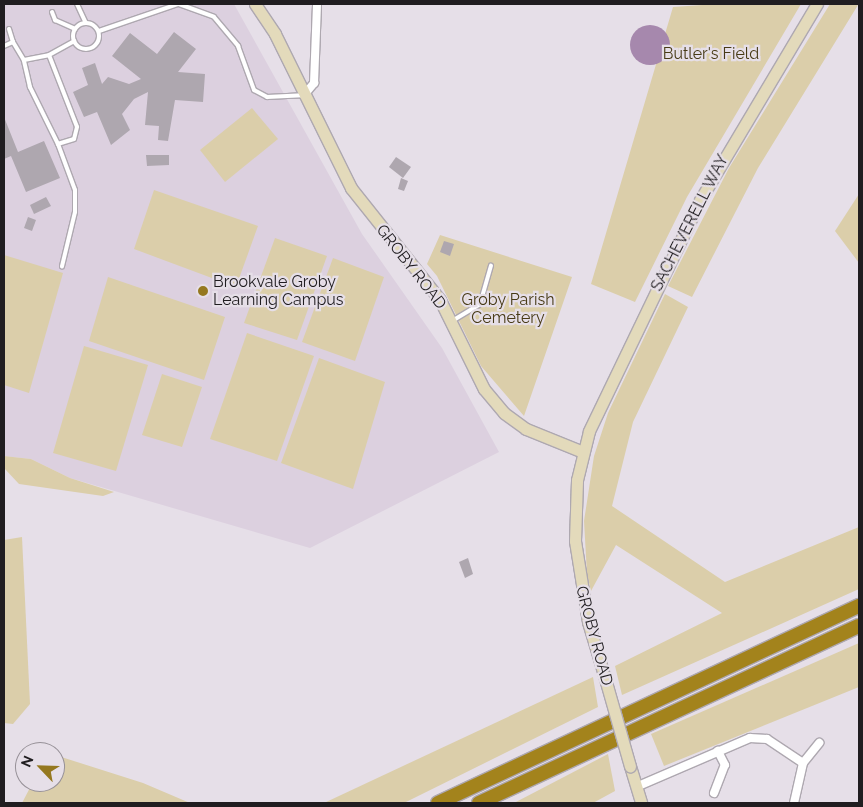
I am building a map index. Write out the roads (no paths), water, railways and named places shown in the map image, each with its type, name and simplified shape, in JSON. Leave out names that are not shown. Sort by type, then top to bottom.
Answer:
[{"type":"highway","points":[[438,803],[859,606]]},
{"type":"highway","points":[[479,803],[859,626]]},
{"type":"street","name":"GROBY ROAD","points":[[255,4],[304,95],[350,188],[426,281],[451,321],[481,384],[504,413],[542,438],[583,452],[574,516],[577,566],[604,675],[641,803]]},
{"type":"street","points":[[304,95],[314,83],[317,4]]},
{"type":"street","name":"SACHEVERELL WAY","points":[[583,452],[597,409],[696,208],[817,4]]},
{"type":"street","points":[[636,788],[750,738],[767,739],[803,763]]},
{"type":"street","points":[[794,803],[803,763],[819,743]]},
{"type":"street","points":[[714,792],[725,765],[718,752]]},
{"type":"lane","points":[[77,4],[86,23],[99,31]]},
{"type":"lane","points":[[99,31],[179,4],[214,17],[238,46],[254,90],[267,97],[304,95]]},
{"type":"lane","points":[[52,12],[54,20],[75,29]]},
{"type":"lane","points":[[75,29],[86,23]]},
{"type":"lane","points":[[74,41],[75,29]]},
{"type":"lane","points":[[9,30],[24,60],[30,88],[58,144],[75,190],[75,212],[62,266]]},
{"type":"lane","points":[[74,41],[83,49],[91,49],[98,43],[99,31]]},
{"type":"lane","points":[[24,60],[48,55],[74,41]]},
{"type":"lane","points":[[4,46],[14,42]]},
{"type":"lane","points":[[48,55],[77,127],[74,139],[58,144]]},
{"type":"lane","points":[[451,321],[480,304],[491,266]]},
{"type":"place","name":"Brookvale Groby Learning Campus","points":[[203,291]]},
{"type":"park label","name":"Butler's Field","points":[[711,54]]},
{"type":"park label","name":"Groby Parish Cemetery","points":[[508,309]]}]
